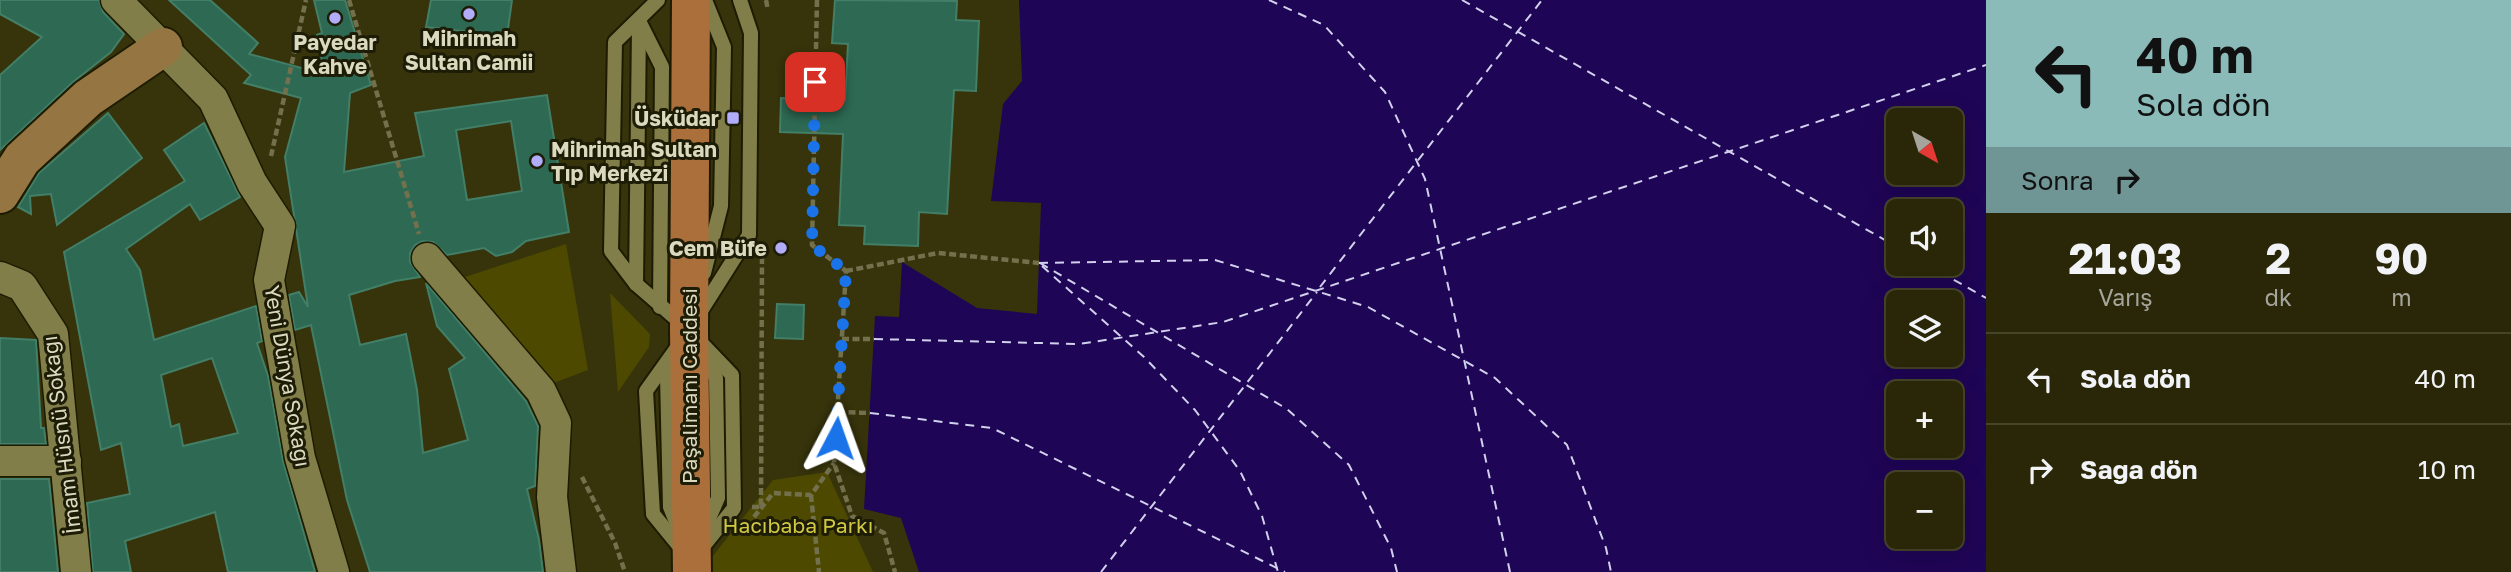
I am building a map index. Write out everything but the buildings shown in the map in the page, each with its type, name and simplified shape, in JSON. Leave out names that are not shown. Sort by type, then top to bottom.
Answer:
[{"type":"main road","name":"Paşalimanı Caddesi","points":[[691,0],[691,567]]},
{"type":"street","name":"Yeni Dünya Sokağı","points":[[116,0],[214,99],[252,183],[280,226],[269,280],[300,457],[334,572]]},
{"type":"street","points":[[0,194],[22,159],[88,98],[163,47]]},
{"type":"street","points":[[427,258],[541,391],[556,423],[552,498],[561,572]]},
{"type":"street","name":"İmam Hüsnü Sokağı","points":[[0,277],[22,286],[53,334],[76,572]]},
{"type":"street","points":[[0,461],[66,461]]},
{"type":"lane","points":[[658,0],[615,42],[611,251],[636,284],[689,330],[732,374],[734,508],[691,567]]},
{"type":"lane","points":[[689,330],[721,206],[724,47],[705,0]]},
{"type":"lane","points":[[689,330],[749,235],[751,33],[740,0]]},
{"type":"lane","points":[[636,284],[639,21]]},
{"type":"lane","points":[[639,21],[662,67],[660,307]]},
{"type":"path","points":[[268,168],[306,0]]},
{"type":"path","points":[[349,0],[427,258]]},
{"type":"path","points":[[766,0],[768,15]]},
{"type":"path","points":[[817,0],[812,245],[846,271],[938,253],[1039,263]]},
{"type":"path","points":[[761,507],[763,243]]},
{"type":"path","points":[[846,271],[834,463],[852,516],[884,533],[895,572]]},
{"type":"path","points":[[842,339],[874,338]]},
{"type":"path","points":[[838,412],[870,413]]},
{"type":"path","points":[[819,572],[811,495],[834,463]]},
{"type":"path","points":[[579,471],[615,543],[625,572]]},
{"type":"path","points":[[753,518],[773,493],[811,495]]},
{"type":"path","points":[[734,508],[761,507]]},
{"type":"green space","points":[[566,244],[588,370],[543,387],[462,278]]},
{"type":"green space","points":[[610,293],[650,334],[649,347],[618,392]]},
{"type":"green space","name":"Hacıbaba Parkı","points":[[827,472],[873,572],[712,572],[712,557],[773,480]]},
{"type":"shaded area","points":[[1019,0],[1986,0],[1986,572],[919,572],[901,518],[864,509],[875,316],[899,317],[902,262],[977,308],[1037,314],[1041,203],[991,201],[1003,104],[1022,81]]},
{"type":"ferry route","points":[[1269,0],[1324,25],[1385,92],[1425,179],[1510,572]]},
{"type":"ferry route","points":[[1462,0],[1886,241]]},
{"type":"ferry route","points":[[1320,287],[1542,0]]},
{"type":"ferry route","points":[[874,339],[1079,344],[1223,322],[1986,65]]},
{"type":"ferry route","points":[[1039,263],[1215,260],[1368,307],[1495,378],[1567,445],[1606,548],[1611,572]]},
{"type":"ferry route","points":[[1040,263],[1287,409],[1349,465],[1391,548],[1397,572]]},
{"type":"ferry route","points":[[1042,266],[1144,357],[1195,410],[1240,471],[1262,516],[1278,572]]},
{"type":"ferry route","points":[[1947,276],[1986,298]]},
{"type":"ferry route","points":[[1101,572],[1317,292]]},
{"type":"ferry route","points":[[870,413],[992,428],[1285,572]]},
{"type":"place","name":"Mihrimah Sultan Camii","points":[[469,14]]},
{"type":"place","name":"Payedar Kahve","points":[[335,18]]},
{"type":"place","name":"Üsküdar","points":[[733,118]]},
{"type":"place","name":"Mihrimah Sultan Tıp Merkezi","points":[[537,161]]},
{"type":"place","name":"Cem Büfe","points":[[781,248]]},
{"type":"route","points":[[815,82],[812,245],[846,271],[836,438]]}]
